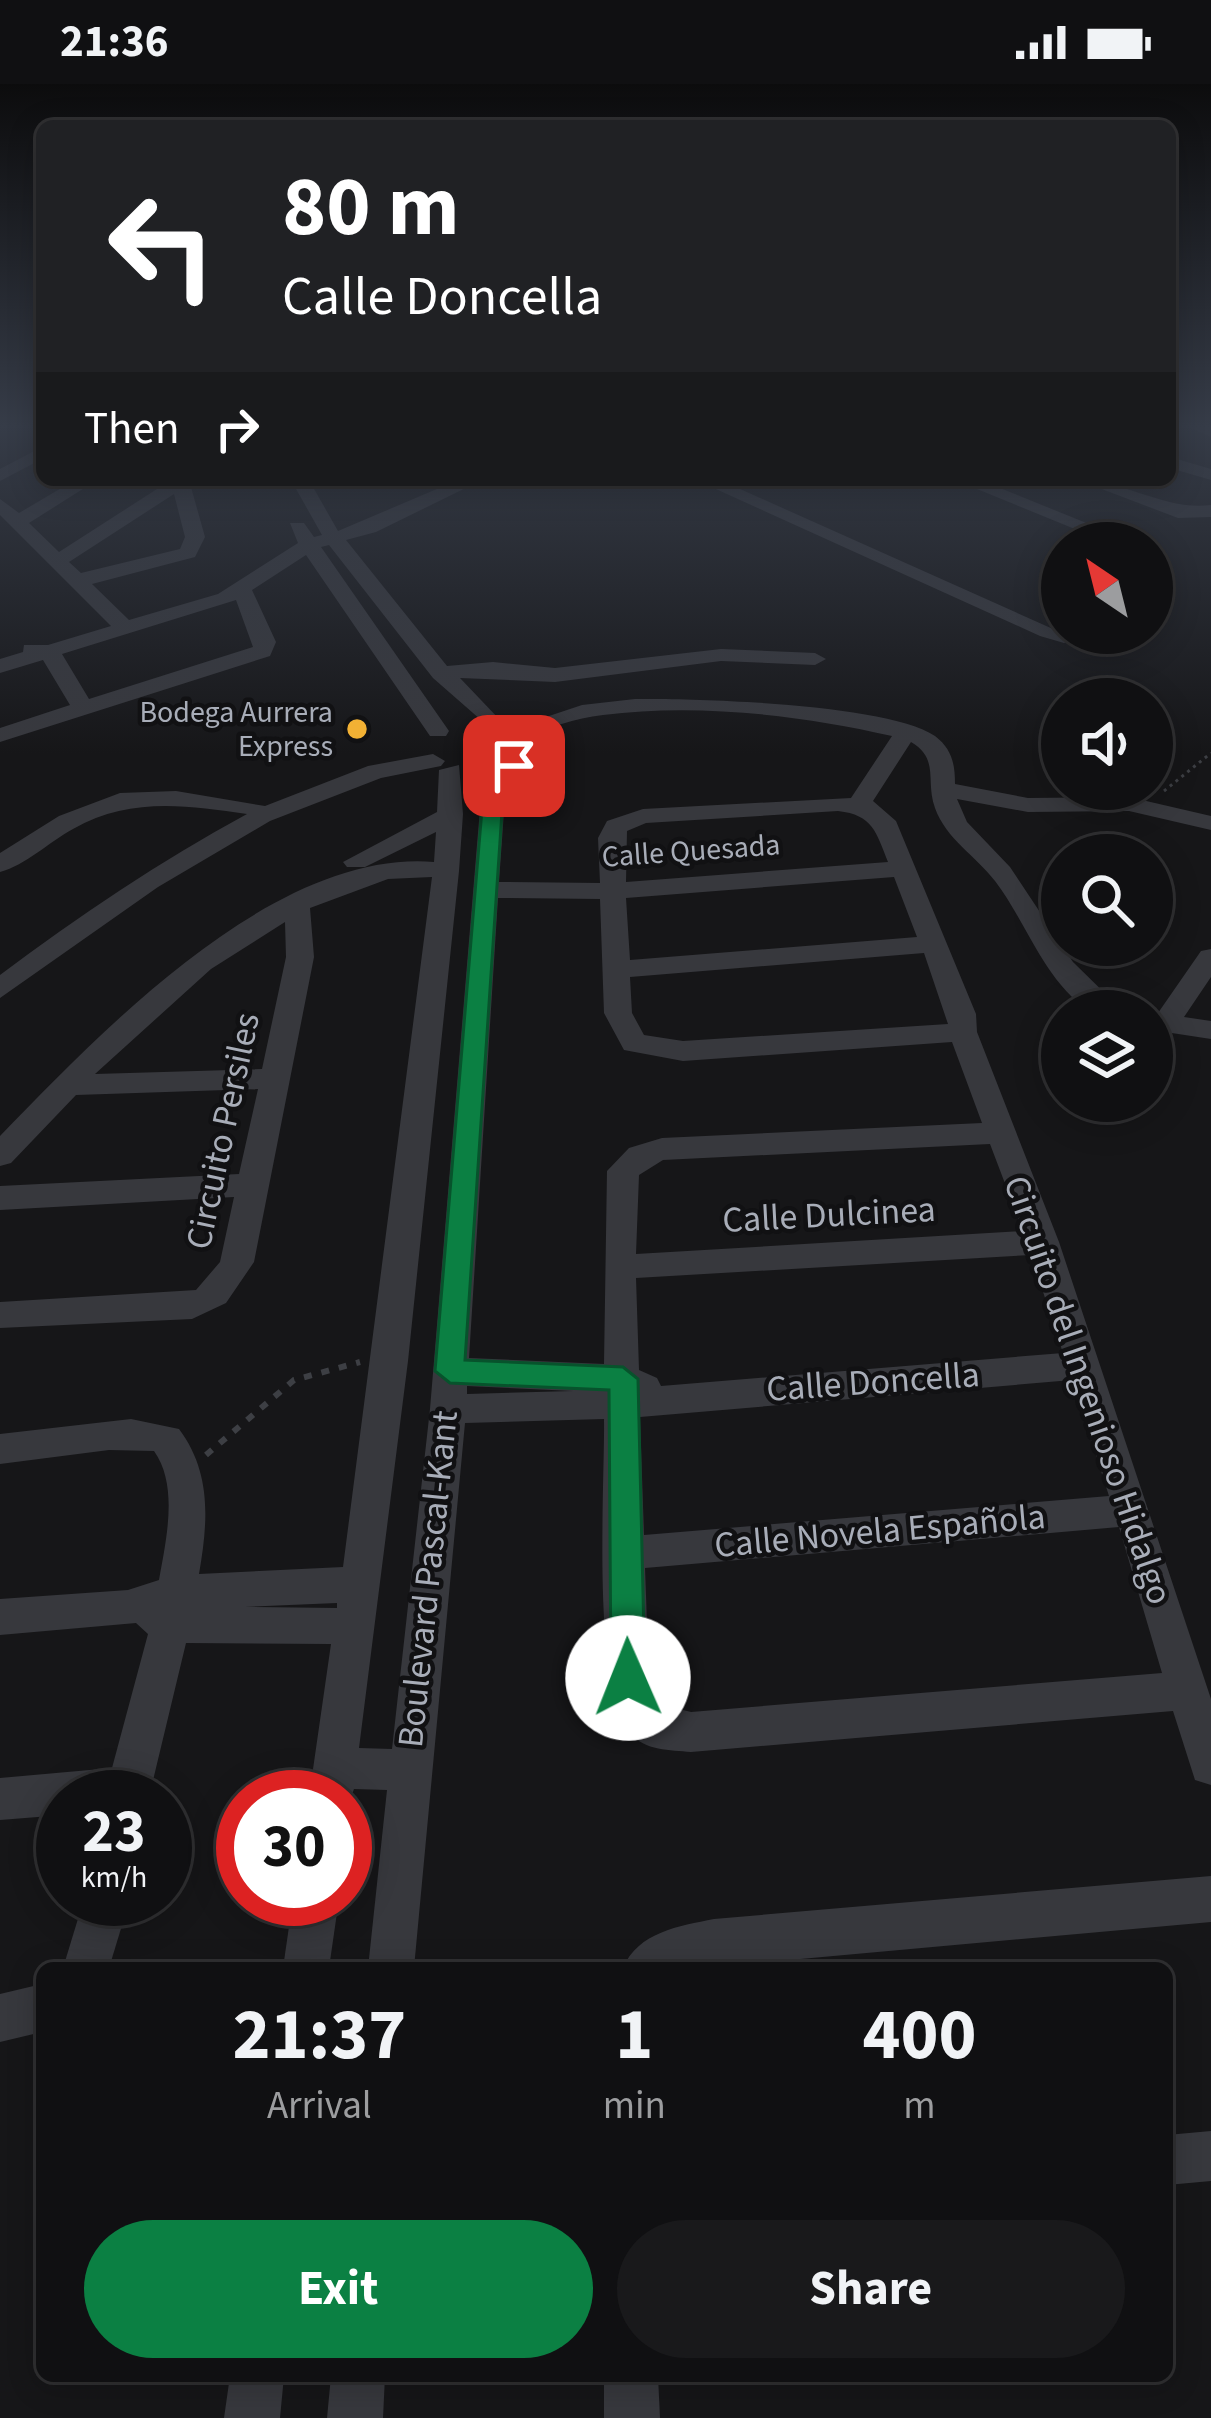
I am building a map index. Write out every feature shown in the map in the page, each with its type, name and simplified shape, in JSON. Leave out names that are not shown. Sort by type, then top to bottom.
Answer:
[{"type":"street","points":[[33,536],[124,628]]},
{"type":"street","points":[[59,560],[96,536]]},
{"type":"street","points":[[75,580],[112,576],[188,554],[195,536]]},
{"type":"street","points":[[304,536],[438,751]]},
{"type":"street","points":[[0,666],[243,590],[308,545],[341,536]]},
{"type":"street","points":[[834,536],[1041,628]]},
{"type":"street","points":[[337,538],[441,673],[489,720],[521,730],[588,711],[632,706],[841,718],[928,741],[938,753],[947,808],[958,827],[1000,871],[1081,990]]},
{"type":"street","points":[[0,735],[257,654],[266,647],[243,590]]},
{"type":"street","points":[[0,647],[49,652]]},
{"type":"street","points":[[49,652],[84,709]]},
{"type":"street","points":[[441,673],[493,669],[555,676],[721,655],[815,659]]},
{"type":"street","points":[[0,989],[83,925],[200,851],[379,770],[438,751],[489,720]]},
{"type":"street","name":"Boulevard Pascal-Kant","points":[[391,1962],[407,1771],[448,1409],[493,797],[531,748],[521,730]]},
{"type":"street","points":[[858,805],[906,732]]},
{"type":"street","points":[[0,968],[110,889],[254,808],[381,754],[438,751],[495,772],[514,766]]},
{"type":"street","name":"Boulevard Pascal-Kant","points":[[335,1770],[390,1361],[446,871],[451,814],[438,751]]},
{"type":"street","points":[[946,790],[1041,805]]},
{"type":"street","points":[[0,863],[118,797],[174,795],[254,808]]},
{"type":"street","points":[[963,1032],[737,1049],[634,1043],[620,1024],[610,838],[625,821],[858,805],[874,810],[884,821],[899,869],[962,1014],[963,1032],[1001,1132]]},
{"type":"street","points":[[1161,810],[1211,823]]},
{"type":"street","name":"Circuito Persiles","points":[[0,1315],[205,1301],[216,1295],[236,1262],[308,899],[347,866],[451,814]]},
{"type":"street","name":"Circuito Persiles","points":[[0,1155],[147,1003],[225,944],[308,899],[391,867],[446,871]]},
{"type":"street","name":"Calle Quesada","points":[[487,899],[616,900],[899,869]]},
{"type":"street","points":[[618,969],[932,944]]},
{"type":"street","points":[[1173,1005],[1210,964]]},
{"type":"street","points":[[432,985],[476,985]]},
{"type":"street","points":[[1173,1023],[1211,1030]]},
{"type":"street","points":[[67,1085],[276,1078]]},
{"type":"street","name":"Circuito del Ingenioso Hidalgo","points":[[1186,1690],[692,1732],[658,1729],[644,1718],[628,1678],[619,1267],[620,1181],[640,1156],[662,1149],[1001,1132],[1133,1510],[1210,1765]]},
{"type":"street","points":[[0,1198],[252,1185]]},
{"type":"street","name":"Calle Dulcinea","points":[[619,1267],[1043,1242]]},
{"type":"street","name":"Calle Doncella","points":[[450,1371],[664,1398],[1082,1366]]},
{"type":"street","name":"Calle Doncella","points":[[448,1409],[623,1391]]},
{"type":"street","points":[[0,1449],[124,1436],[160,1438],[171,1443],[187,1474],[173,1609],[134,1770]]},
{"type":"street","name":"Calle Novela Española","points":[[626,1553],[1133,1510]]},
{"type":"street","points":[[173,1609],[359,1584]]},
{"type":"street","points":[[0,1618],[173,1609],[355,1626]]},
{"type":"street","points":[[372,1777],[407,1771]]},
{"type":"street","points":[[0,1799],[36,1797]]},
{"type":"street","points":[[655,1962],[674,1950],[714,1942],[1211,1899]]},
{"type":"street","points":[[88,1962],[99,1926]]},
{"type":"street","points":[[307,1962],[312,1926]]},
{"type":"street","points":[[0,2018],[36,2009]]},
{"type":"street","points":[[1173,2159],[1211,2156]]},
{"type":"street","points":[[252,2418],[256,2382]]},
{"type":"street","points":[[355,2418],[358,2382]]},
{"type":"street","points":[[631,2382],[632,2418]]},
{"type":"path","points":[[1173,784],[1211,753]]},
{"type":"path","points":[[187,1474],[280,1386],[306,1370],[324,1364],[390,1361]]},
{"type":"place","name":"Bodega Aurrera Express","points":[[357,729]]},
{"type":"route","points":[[514,766],[493,797],[490,823],[450,1371],[623,1379],[628,1678]]}]
